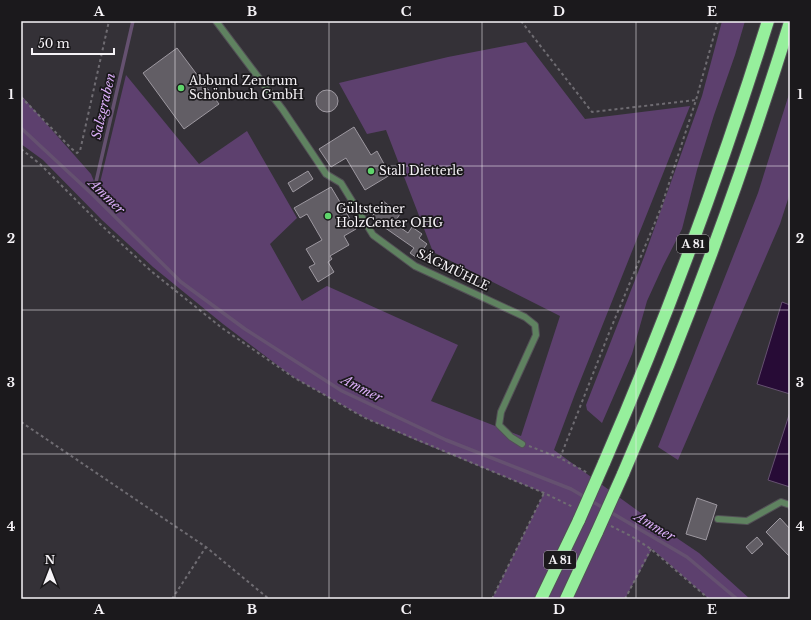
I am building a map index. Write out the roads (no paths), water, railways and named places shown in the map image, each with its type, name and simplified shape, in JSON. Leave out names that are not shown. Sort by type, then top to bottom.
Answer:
[{"type":"highway","name":"A 81","points":[[541,599],[578,515],[604,463],[640,379],[688,257],[725,154],[768,21]]},
{"type":"highway","name":"A 81","points":[[566,599],[623,474],[663,381],[711,258],[745,161],[790,22]]},
{"type":"lane","name":"SÄGMÜHLE","points":[[216,21],[283,110],[326,174],[341,183],[373,235],[415,266],[525,317],[535,325],[536,335],[501,412],[499,425],[511,437],[522,444]]},
{"type":"lane","points":[[718,518],[747,521],[781,502],[790,506]]},
{"type":"waterway","name":"Salzgraben","points":[[93,195],[133,21]]},
{"type":"waterway","name":"Ammer","points":[[21,128],[93,195],[181,282],[245,329],[342,391],[446,440],[571,489],[687,557],[737,599]]},
{"type":"place","name":"Abbund Zentrum Schönbuch GmbH","points":[[181,88]]},
{"type":"place","name":"Stall Dietterle","points":[[371,171]]},
{"type":"place","name":"Gültsteiner HolzCenter OHG","points":[[328,216]]}]
